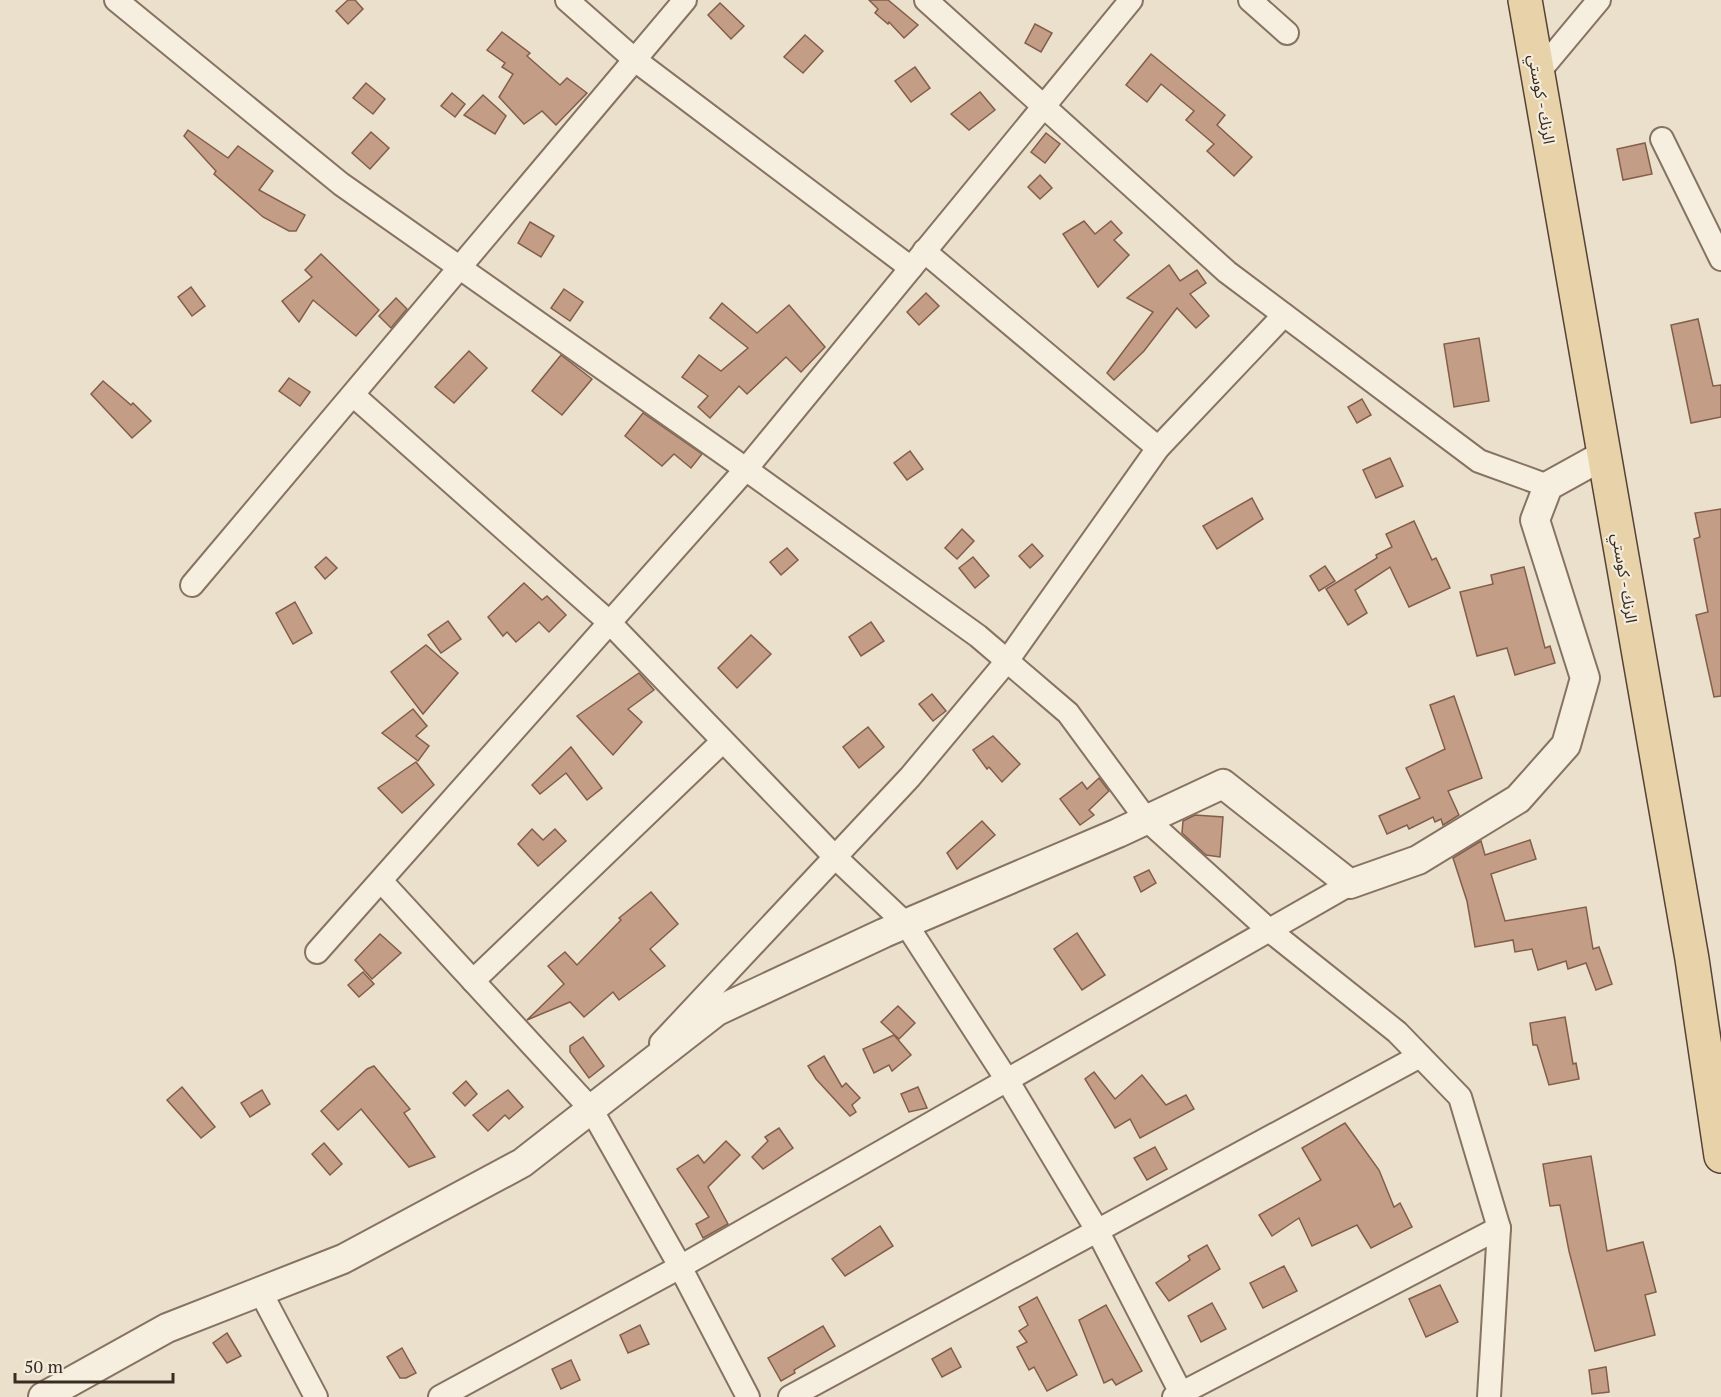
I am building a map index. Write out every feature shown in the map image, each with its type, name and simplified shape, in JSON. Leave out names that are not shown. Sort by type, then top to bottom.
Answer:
[{"type":"main road","name":"الرنك - كوستي","points":[[1525,0],[1692,959],[1721,1156]]},
{"type":"street","points":[[116,0],[341,184],[746,469],[978,636],[1068,713],[1146,819],[1269,930],[1397,1032],[1460,1097],[1499,1228],[1489,1397]]},
{"type":"street","points":[[567,0],[635,60],[918,260],[1158,448]]},
{"type":"street","points":[[192,585],[685,0]]},
{"type":"street","points":[[926,0],[1227,272],[1479,461],[1548,486]]},
{"type":"street","points":[[317,952],[382,882],[609,621],[746,469],[1131,0]]},
{"type":"street","points":[[1250,0],[1287,33]]},
{"type":"street","points":[[1538,73],[1599,0]]},
{"type":"street","points":[[1662,139],[1721,259]]},
{"type":"street","points":[[621,1086],[910,777],[1006,661],[1158,448],[1284,315]]},
{"type":"street","points":[[353,395],[609,621],[835,857],[906,924],[1007,1080],[1097,1230],[1180,1396],[1499,1228]]},
{"type":"street","points":[[440,1397],[680,1267],[1350,884],[1418,860],[1518,799],[1566,745],[1586,678],[1535,520],[1548,486],[1604,455]]},
{"type":"street","points":[[473,981],[723,741]]},
{"type":"street","points":[[42,1397],[167,1328],[343,1258],[522,1163],[717,1011],[906,924],[1223,784],[1350,884]]},
{"type":"street","points":[[382,882],[591,1109],[680,1267],[748,1397]]},
{"type":"street","points":[[790,1397],[1420,1056]]},
{"type":"street","points":[[260,1291],[316,1397]]},
{"type":"building","points":[[348,0],[355,0],[363,9],[348,24],[336,11]]},
{"type":"building","points":[[869,0],[888,0],[918,25],[904,38],[889,22],[888,24],[875,13],[878,9]]},
{"type":"building","points":[[720,3],[744,26],[731,39],[708,15]]},
{"type":"building","points":[[1035,24],[1052,33],[1041,52],[1025,43]]},
{"type":"building","points":[[502,32],[530,53],[527,56],[560,85],[567,78],[587,93],[556,125],[542,111],[524,124],[499,97],[513,74],[502,67],[505,63],[487,50]]},
{"type":"building","points":[[805,35],[823,51],[803,73],[784,57]]},
{"type":"building","points":[[1151,54],[1225,115],[1217,125],[1252,157],[1234,176],[1207,151],[1214,144],[1186,120],[1194,111],[1161,84],[1147,102],[1126,85]]},
{"type":"building","points":[[915,67],[930,88],[911,102],[895,81]]},
{"type":"building","points":[[366,83],[385,99],[373,114],[353,98]]},
{"type":"building","points":[[980,92],[995,110],[969,130],[951,114]]},
{"type":"building","points":[[452,93],[465,104],[455,117],[441,106]]},
{"type":"building","points":[[483,95],[506,116],[495,134],[464,115]]},
{"type":"building","points":[[188,130],[228,158],[238,146],[273,171],[259,190],[305,215],[296,231],[289,231],[263,217],[214,174],[216,171],[184,136]]},
{"type":"building","points":[[371,132],[389,148],[370,169],[352,153]]},
{"type":"building","points":[[1046,133],[1060,144],[1045,163],[1031,152]]},
{"type":"building","points":[[1645,143],[1652,174],[1623,180],[1617,149]]},
{"type":"building","points":[[1040,175],[1052,188],[1040,199],[1028,187]]},
{"type":"building","points":[[1084,221],[1095,234],[1111,221],[1122,233],[1114,240],[1129,255],[1098,287],[1063,234]]},
{"type":"building","points":[[530,222],[554,236],[541,257],[518,243]]},
{"type":"building","points":[[321,254],[379,310],[356,336],[313,300],[299,322],[282,301],[312,277],[305,270]]},
{"type":"building","points":[[1169,265],[1180,281],[1197,270],[1206,283],[1190,294],[1209,316],[1196,328],[1177,308],[1144,351],[1114,380],[1107,373],[1153,312],[1127,298]]},
{"type":"building","points":[[191,287],[205,306],[192,316],[178,297]]},
{"type":"building","points":[[564,289],[583,302],[570,321],[551,308]]},
{"type":"building","points":[[926,293],[939,306],[919,325],[907,312]]},
{"type":"building","points":[[396,298],[407,309],[391,328],[379,316]]},
{"type":"building","points":[[722,303],[757,333],[789,305],[825,347],[801,372],[786,357],[747,394],[739,386],[710,418],[698,407],[708,396],[682,377],[699,355],[721,371],[748,348],[710,318]]},
{"type":"building","points":[[1698,319],[1713,386],[1721,385],[1721,417],[1691,423],[1671,325]]},
{"type":"building","points":[[1479,338],[1489,401],[1454,407],[1444,344]]},
{"type":"building","points":[[469,351],[487,368],[454,403],[435,387]]},
{"type":"building","points":[[561,355],[592,379],[562,415],[532,391]]},
{"type":"building","points":[[289,378],[310,392],[300,406],[279,391]]},
{"type":"building","points":[[103,381],[131,405],[133,403],[151,421],[132,438],[91,394]]},
{"type":"building","points":[[1362,399],[1371,415],[1357,423],[1348,407]]},
{"type":"building","points":[[643,413],[702,454],[691,468],[674,454],[662,466],[625,436]]},
{"type":"building","points":[[910,451],[923,469],[907,480],[894,463]]},
{"type":"building","points":[[1390,458],[1403,486],[1376,498],[1363,470]]},
{"type":"building","points":[[1252,498],[1263,519],[1217,549],[1203,526]]},
{"type":"building","points":[[1721,509],[1721,696],[1714,697],[1696,615],[1708,612],[1694,539],[1700,537],[1695,513]]},
{"type":"building","points":[[1414,521],[1432,560],[1436,558],[1450,588],[1409,607],[1390,567],[1355,590],[1367,613],[1348,625],[1326,589],[1377,558],[1376,555],[1392,547],[1386,534]]},
{"type":"building","points":[[962,529],[974,541],[957,559],[945,548]]},
{"type":"building","points":[[1032,544],[1043,556],[1030,568],[1019,556]]},
{"type":"building","points":[[787,548],[798,560],[781,575],[770,562]]},
{"type":"building","points":[[326,557],[337,568],[325,579],[315,567]]},
{"type":"building","points":[[973,557],[989,576],[975,588],[959,568]]},
{"type":"building","points":[[1325,566],[1335,581],[1319,591],[1310,576]]},
{"type":"building","points":[[1524,567],[1545,648],[1550,646],[1555,663],[1515,675],[1507,648],[1477,656],[1460,592],[1493,584],[1491,575]]},
{"type":"building","points":[[524,583],[542,600],[547,596],[566,615],[549,632],[539,622],[516,642],[507,632],[503,636],[488,617]]},
{"type":"building","points":[[295,602],[312,633],[293,644],[276,613]]},
{"type":"building","points":[[448,621],[461,639],[441,653],[428,635]]},
{"type":"building","points":[[871,622],[884,641],[861,656],[849,637]]},
{"type":"building","points":[[751,635],[771,654],[737,688],[718,668]]},
{"type":"building","points":[[426,645],[458,673],[423,714],[391,672]]},
{"type":"building","points":[[639,673],[654,690],[628,709],[642,722],[613,755],[577,716]]},
{"type":"building","points":[[932,694],[946,711],[933,721],[919,704]]},
{"type":"building","points":[[1454,696],[1482,778],[1448,791],[1459,815],[1443,825],[1441,819],[1435,822],[1433,817],[1409,829],[1407,825],[1387,834],[1379,816],[1420,798],[1406,768],[1445,749],[1430,705]]},
{"type":"building","points":[[413,709],[427,726],[416,736],[429,746],[418,761],[382,733]]},
{"type":"building","points":[[868,727],[884,747],[859,768],[843,747]]},
{"type":"building","points":[[993,736],[1020,764],[1002,782],[989,767],[987,769],[973,750]]},
{"type":"building","points":[[571,747],[602,788],[587,800],[566,773],[540,794],[532,785]]},
{"type":"building","points":[[416,762],[434,785],[402,813],[378,788]]},
{"type":"building","points":[[1099,778],[1109,791],[1089,810],[1094,815],[1080,825],[1060,799],[1082,782],[1087,789]]},
{"type":"building","points":[[1195,815],[1223,817],[1220,857],[1206,855],[1182,833],[1183,821]]},
{"type":"building","points":[[982,821],[995,835],[957,869],[947,853]]},
{"type":"building","points":[[532,829],[543,840],[555,829],[566,841],[538,866],[518,844]]},
{"type":"building","points":[[1530,840],[1536,859],[1491,874],[1505,921],[1586,907],[1593,949],[1599,947],[1612,984],[1596,990],[1586,963],[1568,969],[1566,961],[1538,970],[1532,949],[1515,952],[1513,940],[1475,947],[1467,901],[1453,858],[1481,841],[1485,855]]},
{"type":"building","points":[[1149,870],[1156,883],[1141,892],[1134,877]]},
{"type":"building","points":[[651,892],[678,924],[650,949],[665,966],[619,1000],[613,992],[584,1017],[570,1002],[527,1020],[564,984],[548,966],[565,952],[577,965],[621,920],[619,918]]},
{"type":"building","points":[[1077,933],[1105,975],[1082,990],[1054,949]]},
{"type":"building","points":[[380,934],[401,953],[372,979],[355,960]]},
{"type":"building","points":[[363,972],[374,984],[359,997],[348,985]]},
{"type":"building","points":[[898,1006],[915,1023],[899,1039],[881,1022]]},
{"type":"building","points":[[1565,1017],[1573,1064],[1576,1063],[1579,1079],[1549,1085],[1537,1045],[1533,1045],[1530,1023]]},
{"type":"building","points":[[894,1035],[911,1055],[892,1071],[889,1065],[874,1073],[863,1049]]},
{"type":"building","points":[[583,1037],[604,1066],[589,1078],[570,1052],[570,1046]]},
{"type":"building","points":[[824,1056],[842,1087],[846,1083],[860,1098],[852,1105],[856,1112],[850,1116],[816,1079],[808,1066]]},
{"type":"building","points":[[374,1066],[410,1109],[404,1113],[435,1157],[409,1167],[361,1109],[338,1130],[321,1111],[367,1069]]},
{"type":"building","points":[[1094,1072],[1115,1099],[1142,1075],[1166,1105],[1186,1095],[1194,1109],[1140,1138],[1130,1119],[1115,1128],[1085,1079]]},
{"type":"building","points":[[466,1081],[477,1094],[465,1106],[453,1093]]},
{"type":"building","points":[[182,1087],[215,1127],[201,1138],[167,1100]]},
{"type":"building","points":[[918,1087],[927,1108],[909,1112],[901,1094]]},
{"type":"building","points":[[262,1090],[270,1104],[250,1117],[241,1103]]},
{"type":"building","points":[[508,1090],[523,1107],[509,1119],[505,1115],[488,1131],[473,1115]]},
{"type":"building","points":[[1345,1123],[1379,1170],[1394,1207],[1400,1203],[1412,1227],[1371,1248],[1357,1225],[1312,1246],[1299,1218],[1272,1236],[1259,1215],[1321,1180],[1302,1148]]},
{"type":"building","points":[[779,1128],[793,1148],[763,1169],[752,1157],[768,1141],[765,1137]]},
{"type":"building","points":[[726,1141],[740,1155],[708,1187],[728,1224],[703,1238],[696,1224],[709,1217],[677,1169],[698,1155],[704,1163]]},
{"type":"building","points":[[324,1143],[342,1164],[330,1175],[312,1154]]},
{"type":"building","points":[[1155,1147],[1167,1169],[1147,1180],[1134,1158]]},
{"type":"building","points":[[1591,1156],[1607,1251],[1643,1242],[1656,1292],[1645,1295],[1655,1335],[1595,1351],[1569,1251],[1560,1205],[1550,1206],[1543,1164]]},
{"type":"building","points":[[880,1226],[893,1246],[845,1276],[832,1259]]},
{"type":"building","points":[[1207,1245],[1220,1269],[1169,1301],[1156,1283],[1190,1260],[1188,1256]]},
{"type":"building","points":[[1284,1266],[1297,1291],[1263,1308],[1250,1283]]},
{"type":"building","points":[[1440,1285],[1458,1322],[1426,1337],[1409,1299]]},
{"type":"building","points":[[1037,1297],[1077,1375],[1047,1391],[1034,1367],[1029,1370],[1017,1347],[1027,1342],[1019,1331],[1028,1325],[1019,1307]]},
{"type":"building","points":[[1212,1303],[1226,1329],[1201,1342],[1188,1316]]},
{"type":"building","points":[[1106,1305],[1142,1371],[1116,1385],[1112,1379],[1104,1383],[1079,1320]]},
{"type":"building","points":[[640,1325],[649,1344],[628,1353],[620,1335]]},
{"type":"building","points":[[823,1326],[835,1346],[794,1370],[795,1373],[781,1381],[768,1358]]},
{"type":"building","points":[[227,1333],[241,1356],[227,1363],[213,1343]]},
{"type":"building","points":[[402,1348],[416,1373],[406,1378],[400,1378],[387,1357]]},
{"type":"building","points":[[951,1348],[961,1367],[942,1377],[932,1359]]},
{"type":"building","points":[[571,1360],[580,1380],[561,1389],[552,1369]]},
{"type":"building","points":[[1606,1367],[1609,1392],[1592,1394],[1589,1370]]}]
